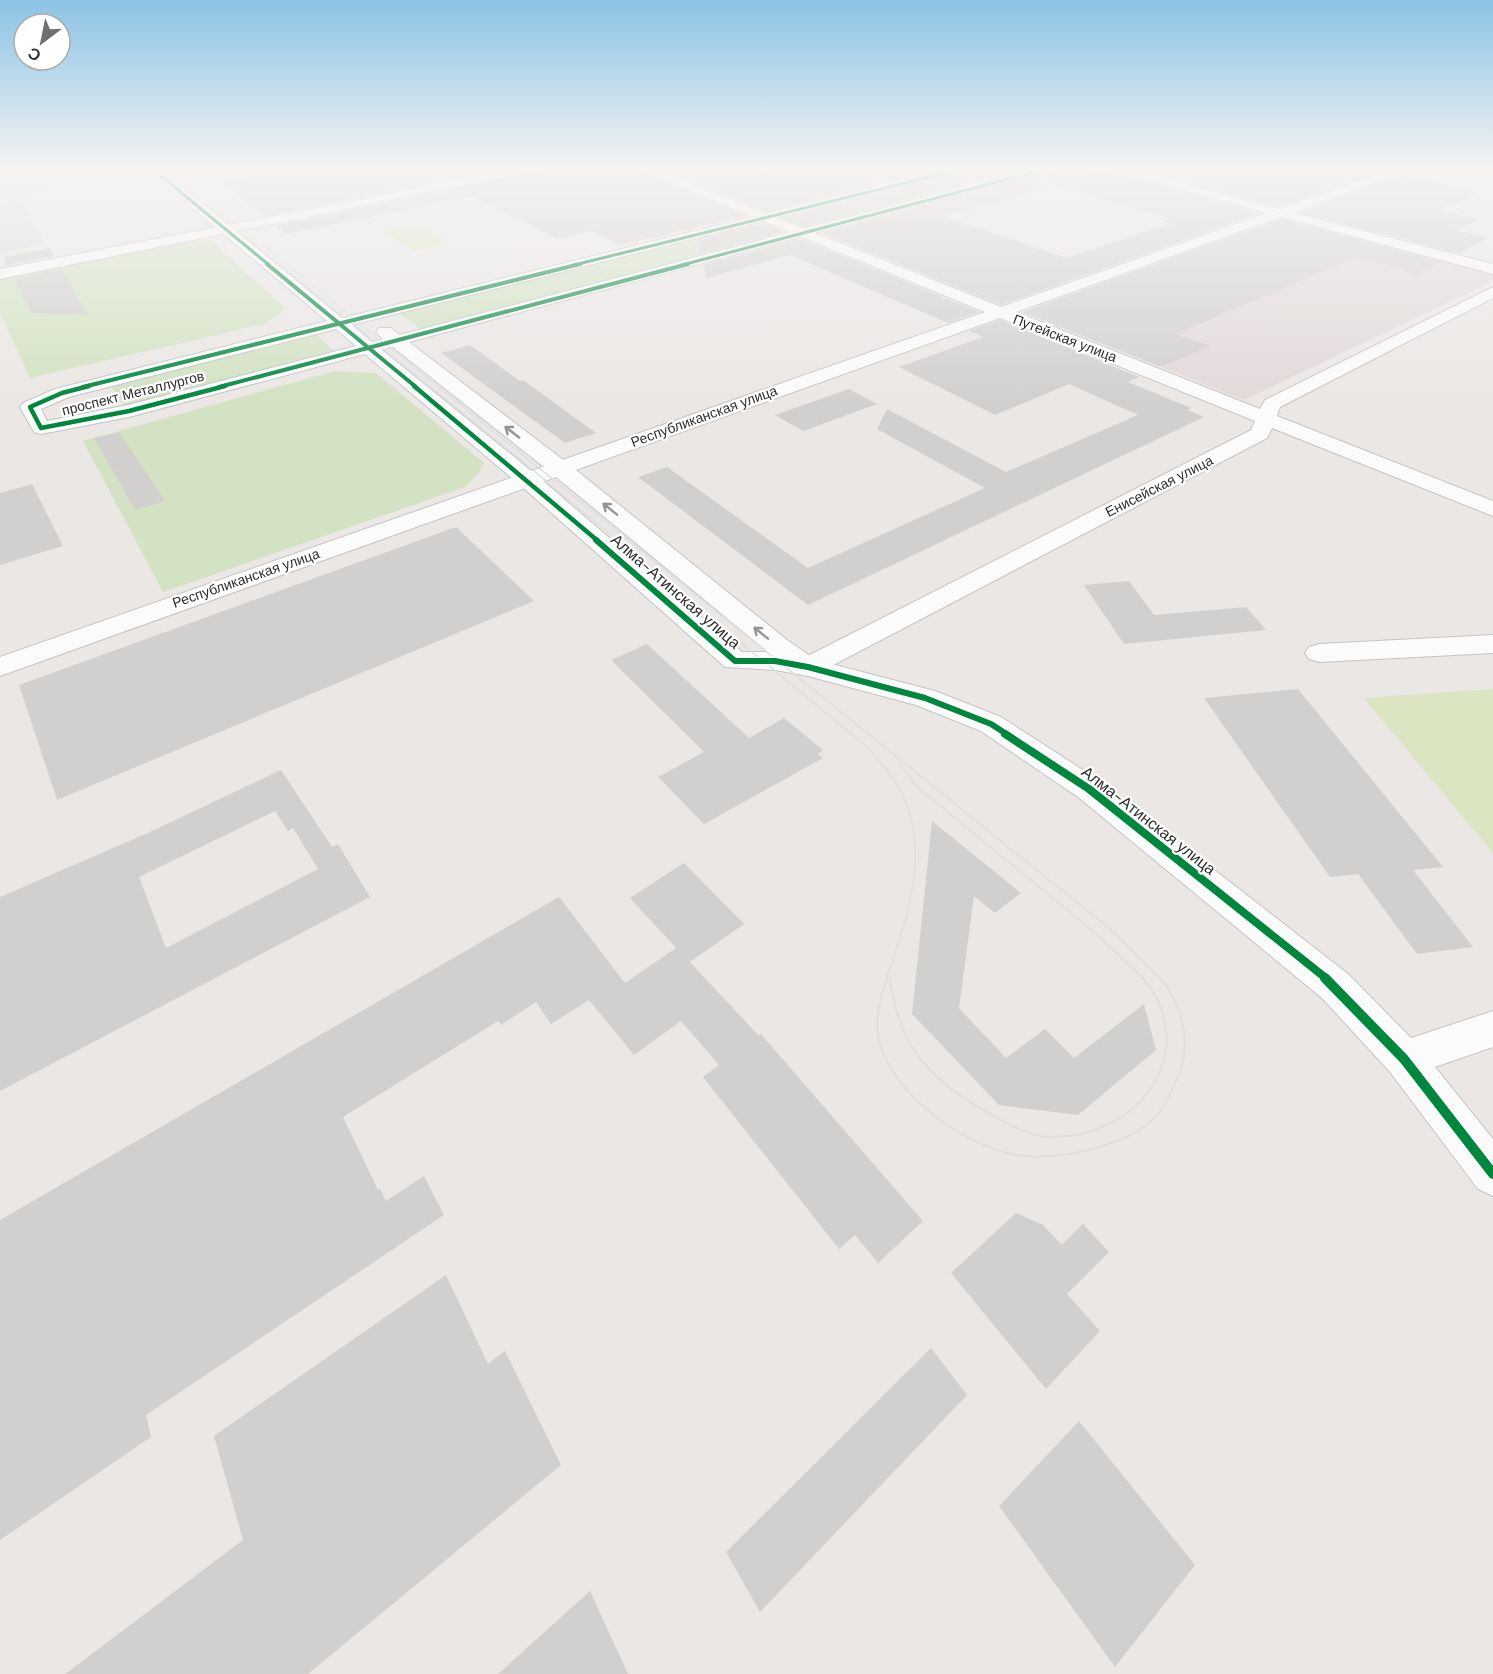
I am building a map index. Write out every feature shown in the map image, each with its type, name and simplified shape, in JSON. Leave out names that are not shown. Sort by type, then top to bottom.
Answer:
[{"type":"street","points":[[0,274],[148,245]]},
{"type":"street","name":"Алма-Атинская улица","points":[[243,245],[527,479],[735,661],[775,661],[808,667],[926,698],[991,724],[1089,789],[1335,986],[1404,1059],[1493,1174]]},
{"type":"street","name":"проспект Металлургов","points":[[652,245],[359,313],[338,324],[62,393],[30,407],[41,428],[86,421],[760,245]]},
{"type":"street","name":"Путейская улица","points":[[830,245],[1267,417],[1493,509]]},
{"type":"street","name":"Республиканская улица","points":[[0,667],[558,467],[1189,245]]},
{"type":"street","points":[[1403,245],[1493,269]]},
{"type":"street","name":"Енисейская улица","points":[[808,667],[1260,434],[1272,404],[1493,292]]},
{"type":"street","name":"Алма-Атинская улица","points":[[359,313],[558,467],[777,646],[808,667]]},
{"type":"street","points":[[1319,653],[1493,644]]},
{"type":"street","points":[[1404,1059],[1493,1029]]},
{"type":"shaded area","points":[[0,245],[36,245],[0,254]]},
{"type":"shaded area","points":[[1235,245],[1386,245],[1493,274],[1493,281],[1244,400],[1033,316]]},
{"type":"green space","points":[[159,245],[216,245],[286,309],[264,324],[30,378],[0,313],[0,276]]},
{"type":"green space","points":[[404,245],[443,245],[413,251]]},
{"type":"green space","points":[[664,245],[748,245],[423,331],[398,312]]},
{"type":"green space","points":[[317,335],[334,351],[125,406],[111,386]]},
{"type":"green space","points":[[335,371],[376,373],[484,463],[478,474],[465,487],[163,592],[83,441]]},
{"type":"green space","points":[[1493,689],[1493,853],[1364,698]]},
{"type":"building","points":[[698,245],[734,245],[700,254]]},
{"type":"building","points":[[778,245],[816,245],[979,312],[948,323],[790,255],[707,278],[703,265]]},
{"type":"building","points":[[852,245],[1028,245],[1066,258],[1105,245],[1169,245],[1001,305]]},
{"type":"building","points":[[1208,245],[1378,245],[1440,262],[1417,274],[1358,257],[1175,334],[1210,346],[1161,367],[1022,312]]},
{"type":"building","points":[[1428,245],[1475,245],[1459,253]]},
{"type":"building","points":[[50,248],[54,256],[7,265],[3,257]]},
{"type":"building","points":[[62,269],[88,315],[31,313],[14,279]]},
{"type":"building","points":[[1000,320],[1139,377],[1128,382],[1191,408],[1188,410],[1204,417],[808,605],[638,477],[667,467],[808,568],[985,488],[877,429],[887,409],[1006,472],[1138,415],[1069,384],[995,415],[899,367],[983,337],[969,331]]},
{"type":"building","points":[[470,345],[596,433],[565,443],[441,353]]},
{"type":"building","points":[[849,389],[877,404],[803,431],[775,415]]},
{"type":"building","points":[[119,432],[165,501],[135,510],[94,438]]},
{"type":"building","points":[[32,484],[63,546],[0,565],[0,493]]},
{"type":"building","points":[[456,527],[534,601],[57,800],[19,685]]},
{"type":"building","points":[[1129,581],[1154,615],[1246,607],[1266,630],[1124,644],[1084,585]]},
{"type":"building","points":[[647,644],[749,738],[784,718],[823,750],[818,754],[823,758],[704,824],[658,777],[704,752],[611,660]]},
{"type":"building","points":[[1298,689],[1443,867],[1413,870],[1473,947],[1417,954],[1358,874],[1330,877],[1204,698]]},
{"type":"building","points":[[281,770],[332,847],[338,844],[370,897],[0,1091],[0,897],[150,832]],"holes":[[[275,811],[288,831],[293,828],[318,869],[166,948],[139,877]]]},
{"type":"building","points":[[932,821],[1021,893],[995,913],[974,896],[959,1008],[1006,1058],[1045,1029],[1074,1058],[1144,1004],[1156,1050],[1078,1115],[999,1105],[912,1014]]},
{"type":"building","points":[[684,863],[744,924],[690,962],[759,1036],[761,1034],[923,1221],[878,1263],[855,1235],[839,1249],[703,1077],[719,1065],[681,1021],[634,1055],[589,1000],[551,1024],[536,1002],[501,1025],[498,1021],[343,1117],[378,1190],[380,1188],[386,1201],[424,1176],[444,1215],[146,1415],[151,1437],[0,1540],[0,1220],[559,897],[625,983],[676,948],[630,898]]},
{"type":"building","points":[[1016,1213],[1043,1225],[1062,1245],[1083,1224],[1109,1252],[1067,1294],[1100,1331],[1046,1389],[951,1273]]},
{"type":"building","points":[[446,1275],[488,1364],[505,1351],[561,1465],[308,1674],[65,1674],[243,1540],[214,1436]]},
{"type":"building","points":[[931,1348],[967,1395],[760,1612],[726,1552]]},
{"type":"building","points":[[1079,1421],[1195,1565],[1115,1667],[999,1506]]},
{"type":"building","points":[[590,1591],[628,1674],[498,1674]]},
{"type":"tram line","points":[[256,245],[539,475],[868,748],[889,772],[902,793],[912,822],[915,867],[907,913],[886,979]]},
{"type":"tram line","points":[[263,245],[1110,929],[1160,978]]},
{"type":"tram line","points":[[900,764],[917,787],[1094,932],[1143,978]]},
{"type":"tram line","points":[[887,978],[879,1007],[878,1036],[885,1057],[912,1096],[931,1113],[973,1140],[995,1149],[1031,1157],[1069,1154],[1109,1144],[1142,1128],[1162,1108],[1180,1071],[1185,1046],[1179,1010],[1160,978]]},
{"type":"tram line","points":[[890,978],[894,1003],[901,1025],[910,1044],[936,1077],[972,1104],[994,1116],[1027,1132],[1049,1137],[1081,1134],[1109,1124],[1133,1108],[1152,1087],[1163,1062],[1166,1035],[1160,1006],[1143,978]]},
{"type":"cycle path","points":[[244,245],[527,479],[735,661],[775,661],[808,667],[925,698],[991,724],[1089,789],[1335,986],[1404,1059],[1493,1174]]},
{"type":"cycle path","points":[[655,245],[107,381],[62,393],[30,407],[41,428],[129,411],[758,245]]}]
